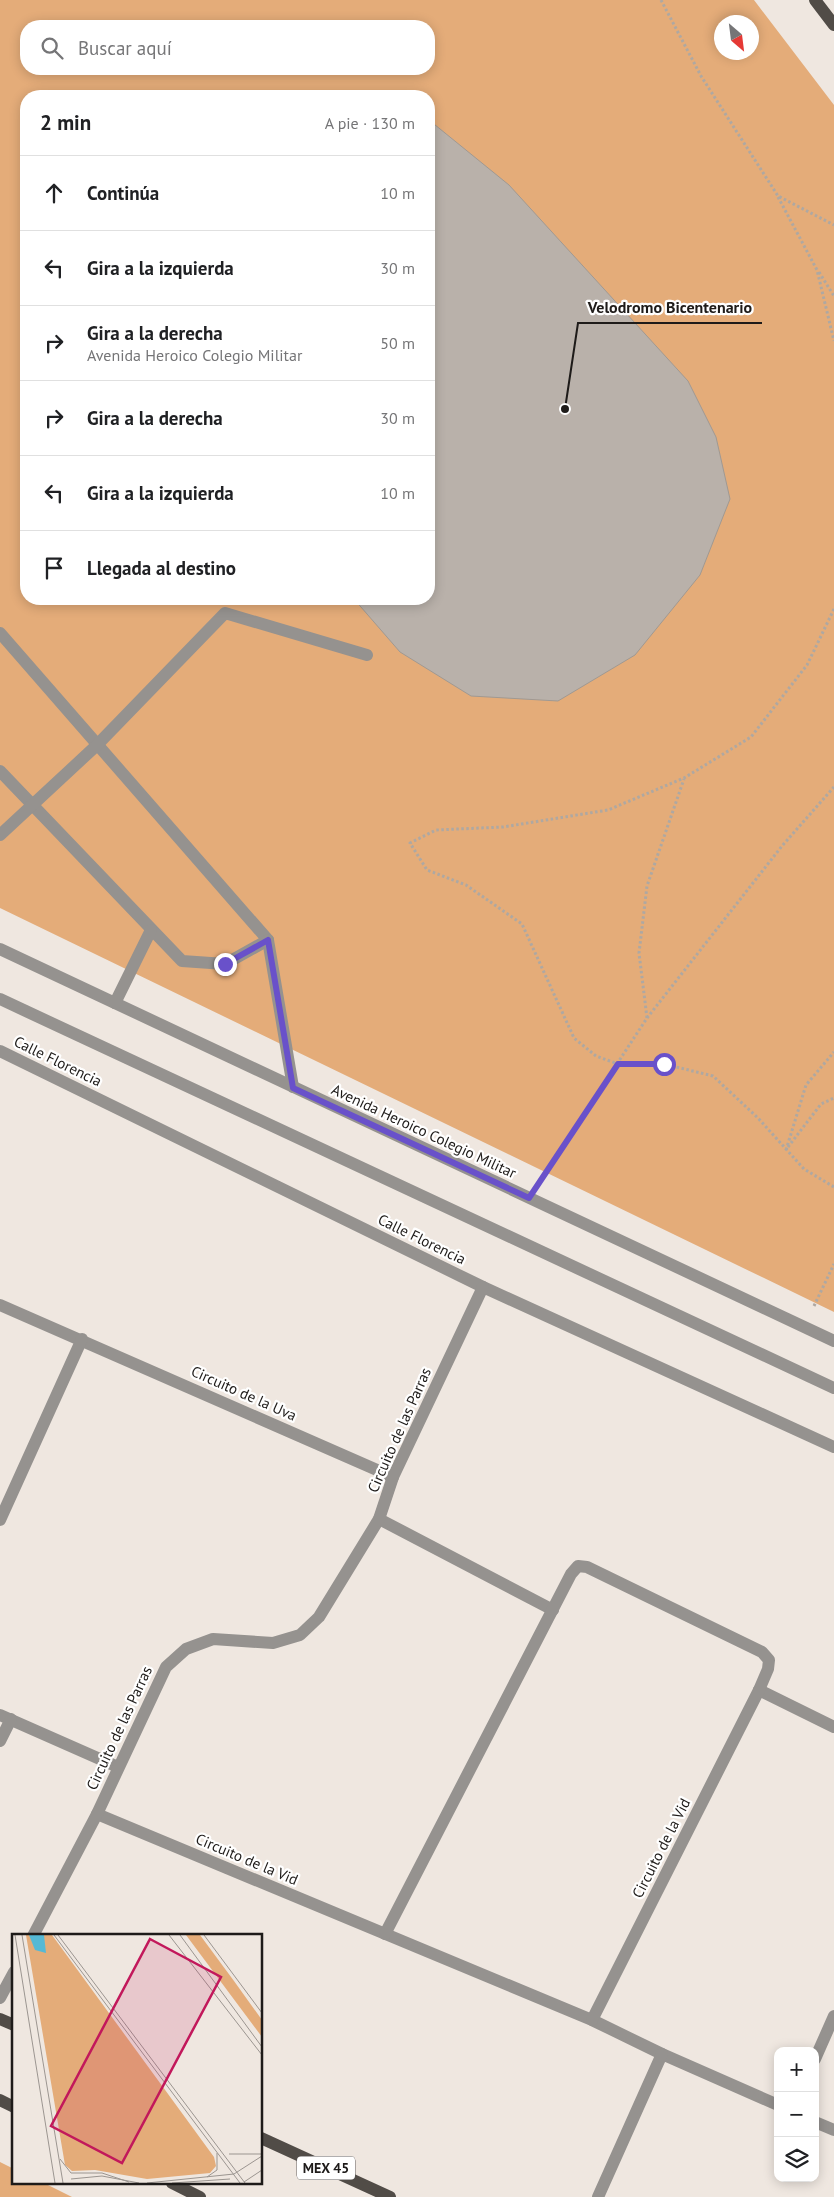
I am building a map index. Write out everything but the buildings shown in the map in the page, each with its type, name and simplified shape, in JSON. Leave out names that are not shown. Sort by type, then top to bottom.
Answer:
[{"type":"main road","points":[[815,0],[834,25]]},
{"type":"main road","points":[[0,2019],[12,2024]]},
{"type":"main road","points":[[0,2100],[12,2106]]},
{"type":"main road","name":"MEX 45","points":[[262,2138],[390,2197]]},
{"type":"main road","points":[[174,2184],[200,2197]]},
{"type":"street","points":[[0,835],[97,744],[225,613],[367,655]]},
{"type":"street","points":[[0,633],[268,940],[293,1088]]},
{"type":"street","points":[[1,774],[182,961],[225,964],[268,940]]},
{"type":"street","points":[[115,1004],[151,930]]},
{"type":"street","name":"Avenida Heroico Colegio Militar","points":[[0,949],[834,1341]]},
{"type":"street","points":[[0,999],[834,1388]]},
{"type":"street","name":"Calle Florencia","points":[[0,1050],[483,1287],[834,1447]]},
{"type":"street","name":"Circuito de las Parras","points":[[34,1934],[97,1814],[166,1667],[186,1649],[213,1639],[273,1643],[300,1635],[319,1617],[379,1519],[393,1477],[483,1287]]},
{"type":"street","name":"Circuito de la Uva","points":[[0,1305],[82,1339],[393,1477]]},
{"type":"street","points":[[0,1520],[82,1339]]},
{"type":"street","points":[[379,1519],[553,1610]]},
{"type":"street","name":"Circuito de la Vid","points":[[385,1934],[571,1574],[578,1566],[587,1567],[762,1652],[769,1660],[768,1670],[592,2020]]},
{"type":"street","points":[[758,1690],[834,1727]]},
{"type":"street","points":[[0,1741],[6,1717],[118,1767]]},
{"type":"street","name":"Circuito de la Vid","points":[[97,1814],[592,2020],[662,2054],[774,2103]]},
{"type":"street","points":[[0,1998],[12,1976]]},
{"type":"street","points":[[819,2050],[834,2016]]},
{"type":"street","points":[[598,2197],[662,2054]]},
{"type":"street","points":[[819,2124],[834,2130]]},
{"type":"path","points":[[661,0],[701,76],[778,196],[817,270],[834,296]]},
{"type":"path","points":[[778,196],[834,225]]},
{"type":"path","points":[[817,270],[834,340]]},
{"type":"path","points":[[834,608],[807,665],[751,738],[684,778],[608,810],[503,827],[436,830],[410,843],[427,870],[466,885],[522,924],[574,1038],[596,1056],[618,1064],[664,1064],[713,1076],[758,1118],[804,1170],[834,1187]]},
{"type":"path","points":[[647,1018],[640,953],[647,886],[684,778]]},
{"type":"path","points":[[529,1198],[647,1018],[782,846],[834,787]]},
{"type":"path","points":[[786,1150],[806,1084],[834,1052]]},
{"type":"path","points":[[786,1150],[821,1104],[834,1098]]},
{"type":"path","points":[[804,1327],[834,1264]]},
{"type":"shaded area","points":[[0,0],[754,0],[834,105],[834,1312],[0,908]]},
{"type":"shaded area","points":[[0,2162],[12,2168],[12,2184],[46,2184],[72,2197],[0,2197]]},
{"type":"place","name":"Velodromo Bicentenario","points":[[565,409]]},
{"type":"route","points":[[225,964],[268,940],[293,1088],[529,1198],[618,1064],[664,1064]]}]
